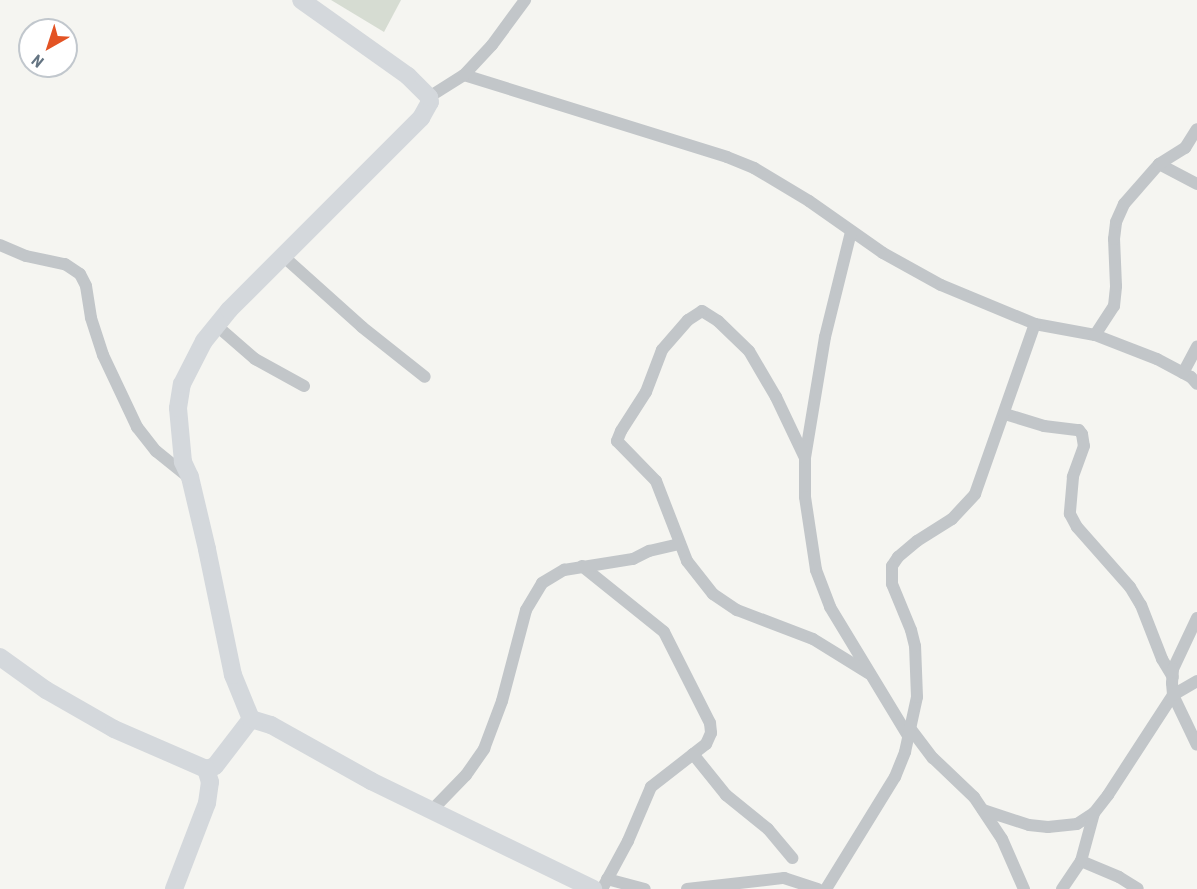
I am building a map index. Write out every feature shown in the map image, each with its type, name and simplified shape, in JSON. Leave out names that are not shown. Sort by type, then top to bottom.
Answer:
[{"type":"street","points":[[301,0],[388,61],[429,97]]},
{"type":"street","points":[[429,97],[464,75],[492,45],[525,0]]},
{"type":"street","points":[[464,75],[577,109],[754,168],[809,201],[851,232],[901,264],[941,285],[1035,324],[1095,335],[1183,373],[1197,384]]},
{"type":"street","points":[[429,97],[428,109],[421,118],[216,326],[204,341],[182,384],[178,408],[183,462],[190,477],[233,675],[251,719],[283,730],[371,781],[601,886],[645,889]]},
{"type":"street","points":[[1095,335],[1113,306],[1116,286],[1114,239],[1116,222],[1124,204],[1159,164],[1185,148],[1197,129]]},
{"type":"street","points":[[1159,164],[1197,184]]},
{"type":"street","points":[[851,232],[825,337],[805,458],[805,497],[816,570],[830,607],[868,673],[909,732],[974,797],[1012,858],[1024,889]]},
{"type":"street","points":[[0,245],[26,256],[65,264],[80,274],[86,286],[91,318],[103,355],[137,427],[156,452],[190,477]]},
{"type":"street","points":[[283,256],[363,327],[425,377]]},
{"type":"street","points":[[805,458],[772,389],[748,351],[702,311],[695,313],[662,350],[646,392],[617,441],[656,481],[664,496],[679,544],[700,581],[725,603],[737,610],[813,639],[868,673]]},
{"type":"street","points":[[826,889],[895,777],[905,752],[917,698],[915,646],[911,630],[892,584],[892,566],[898,557],[917,541],[952,519],[975,494],[1035,324]]},
{"type":"street","points":[[216,326],[255,359],[304,386]]},
{"type":"street","points":[[1183,373],[1197,347]]},
{"type":"street","points":[[1005,414],[1044,426],[1079,430],[1082,434],[1084,446],[1073,477],[1070,514],[1077,527],[1130,587],[1141,605],[1162,659],[1173,677]]},
{"type":"street","points":[[433,809],[466,776],[484,749],[502,701],[523,620],[533,596],[542,583],[553,575],[582,566],[633,559],[650,551],[679,544]]},
{"type":"street","points":[[582,566],[654,622],[672,645],[710,723],[709,738],[693,754],[651,787],[628,841],[601,886]]},
{"type":"street","points":[[1197,618],[1173,677],[1173,695],[1197,745]]},
{"type":"street","points":[[0,657],[46,690],[114,729],[183,761],[206,769],[215,766],[251,719]]},
{"type":"street","points":[[983,810],[1029,825],[1048,827],[1077,824],[1094,813],[1108,795],[1173,695],[1197,681]]},
{"type":"street","points":[[693,754],[726,795],[768,829],[792,858]]},
{"type":"street","points":[[174,889],[207,803],[210,782],[206,769]]},
{"type":"street","points":[[1062,889],[1081,861],[1094,813]]},
{"type":"street","points":[[1081,861],[1119,877],[1138,889]]},
{"type":"street","points":[[687,889],[784,878],[818,889]]},
{"type":"shaded area","points":[[331,0],[401,0],[384,32]]}]
